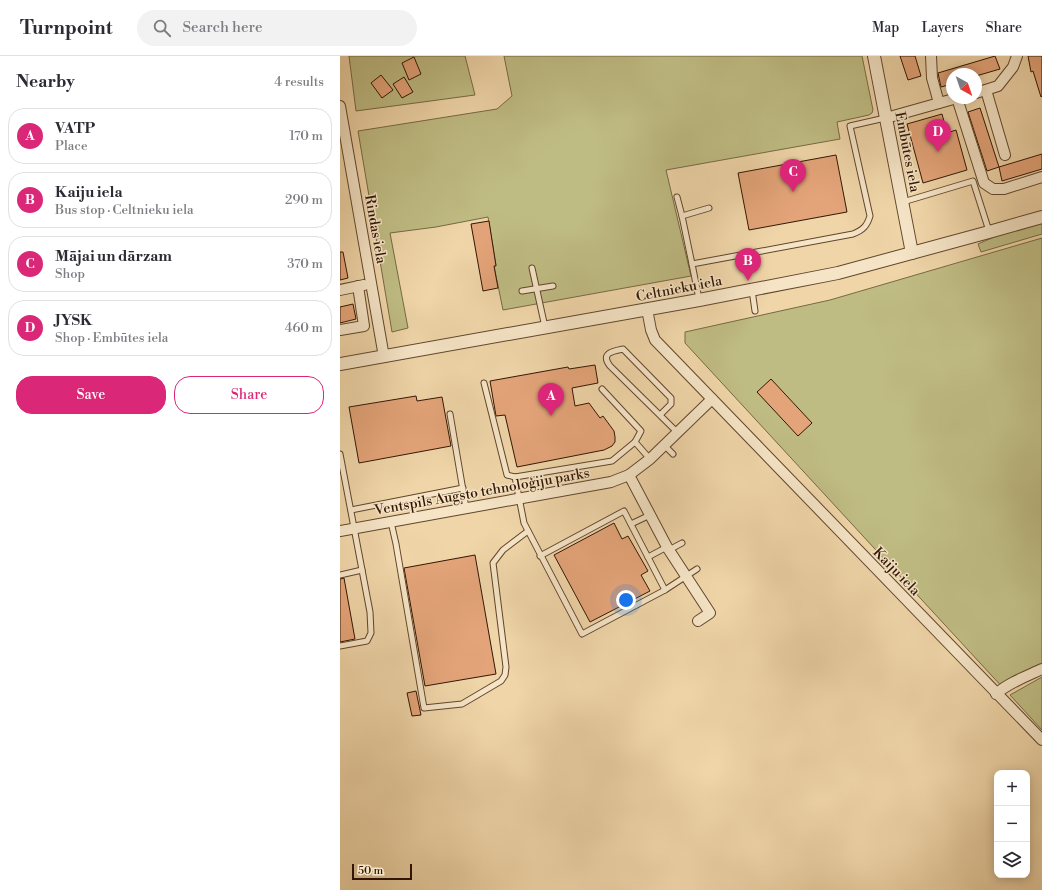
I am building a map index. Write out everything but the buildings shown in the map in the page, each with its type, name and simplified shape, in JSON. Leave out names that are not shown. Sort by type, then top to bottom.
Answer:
[{"type":"street","name":"Embūtes iela","points":[[874,56],[912,253]]},
{"type":"street","points":[[931,56],[932,78],[939,103]]},
{"type":"street","points":[[982,91],[998,86],[1013,67],[1017,56]]},
{"type":"street","points":[[982,94],[1005,155]]},
{"type":"street","points":[[886,118],[946,101]]},
{"type":"street","points":[[959,104],[984,183],[993,189],[1004,190],[1042,177]]},
{"type":"street","name":"Rindas iela","points":[[340,106],[342,129],[384,357]]},
{"type":"street","name":"Celtnieku iela","points":[[340,364],[699,300],[838,273],[1042,217]]},
{"type":"street","points":[[340,290],[371,283]]},
{"type":"street","points":[[340,330],[364,326],[358,286]]},
{"type":"street","name":"Kaiju iela","points":[[647,309],[651,330],[655,340],[1042,740]]},
{"type":"street","name":"Ventspils Augsto tehnoloģiju parks","points":[[340,531],[611,482],[629,475],[650,459],[712,399]]},
{"type":"street","points":[[629,475],[668,549],[710,614],[698,621]]},
{"type":"street","points":[[996,694],[1008,685],[1042,669]]},
{"type":"lane","points":[[692,264],[853,234],[862,230],[867,224],[870,216],[850,126],[886,118]]},
{"type":"lane","points":[[902,202],[973,181],[989,232]]},
{"type":"lane","points":[[677,197],[699,300]]},
{"type":"lane","points":[[682,216],[709,208]]},
{"type":"lane","points":[[532,268],[545,328]]},
{"type":"lane","points":[[522,291],[553,286]]},
{"type":"lane","points":[[752,289],[755,311]]},
{"type":"lane","points":[[660,415],[671,404],[671,398],[623,349],[611,351],[608,354],[606,362],[660,415],[678,432]]},
{"type":"lane","points":[[484,383],[507,475],[515,477],[612,462],[635,442],[641,431],[602,389]]},
{"type":"lane","points":[[450,414],[466,508]]},
{"type":"lane","points":[[635,442],[650,459]]},
{"type":"lane","points":[[664,445],[673,454]]},
{"type":"lane","points":[[340,454],[370,612],[371,633],[367,640],[340,646]]},
{"type":"lane","points":[[515,477],[518,499],[524,523],[582,634],[665,590],[697,569]]},
{"type":"lane","points":[[351,510],[463,488]]},
{"type":"lane","points":[[540,556],[624,511],[665,590]]},
{"type":"lane","points":[[631,524],[650,515]]},
{"type":"lane","points":[[391,522],[424,708],[462,704],[501,681],[506,667],[493,563],[503,550],[528,532]]},
{"type":"lane","points":[[648,557],[682,543]]},
{"type":"lane","points":[[340,575],[362,570]]},
{"type":"shaded area","points":[[349,56],[465,56],[475,95],[356,111]]},
{"type":"shaded area","points":[[504,56],[862,56],[873,110],[869,115],[837,122],[840,139],[666,170],[691,276],[503,310],[494,266],[496,265],[488,217],[436,227],[390,233],[408,328],[392,332],[358,131],[497,109],[512,96]]},
{"type":"shaded area","points":[[1042,222],[1042,234],[981,252],[978,244],[1001,234]]},
{"type":"shaded area","points":[[1042,238],[1042,667],[1004,689],[685,343],[685,332],[830,300]]},
{"type":"shaded area","points":[[1042,677],[1042,730],[1010,695]]},
{"type":"place","name":"JYSK","points":[[938,152]]},
{"type":"place","name":"Mājai un dārzam","points":[[793,192]]},
{"type":"place","name":"Kaiju iela","points":[[748,281]]},
{"type":"place","name":"VATP","points":[[551,416]]}]
